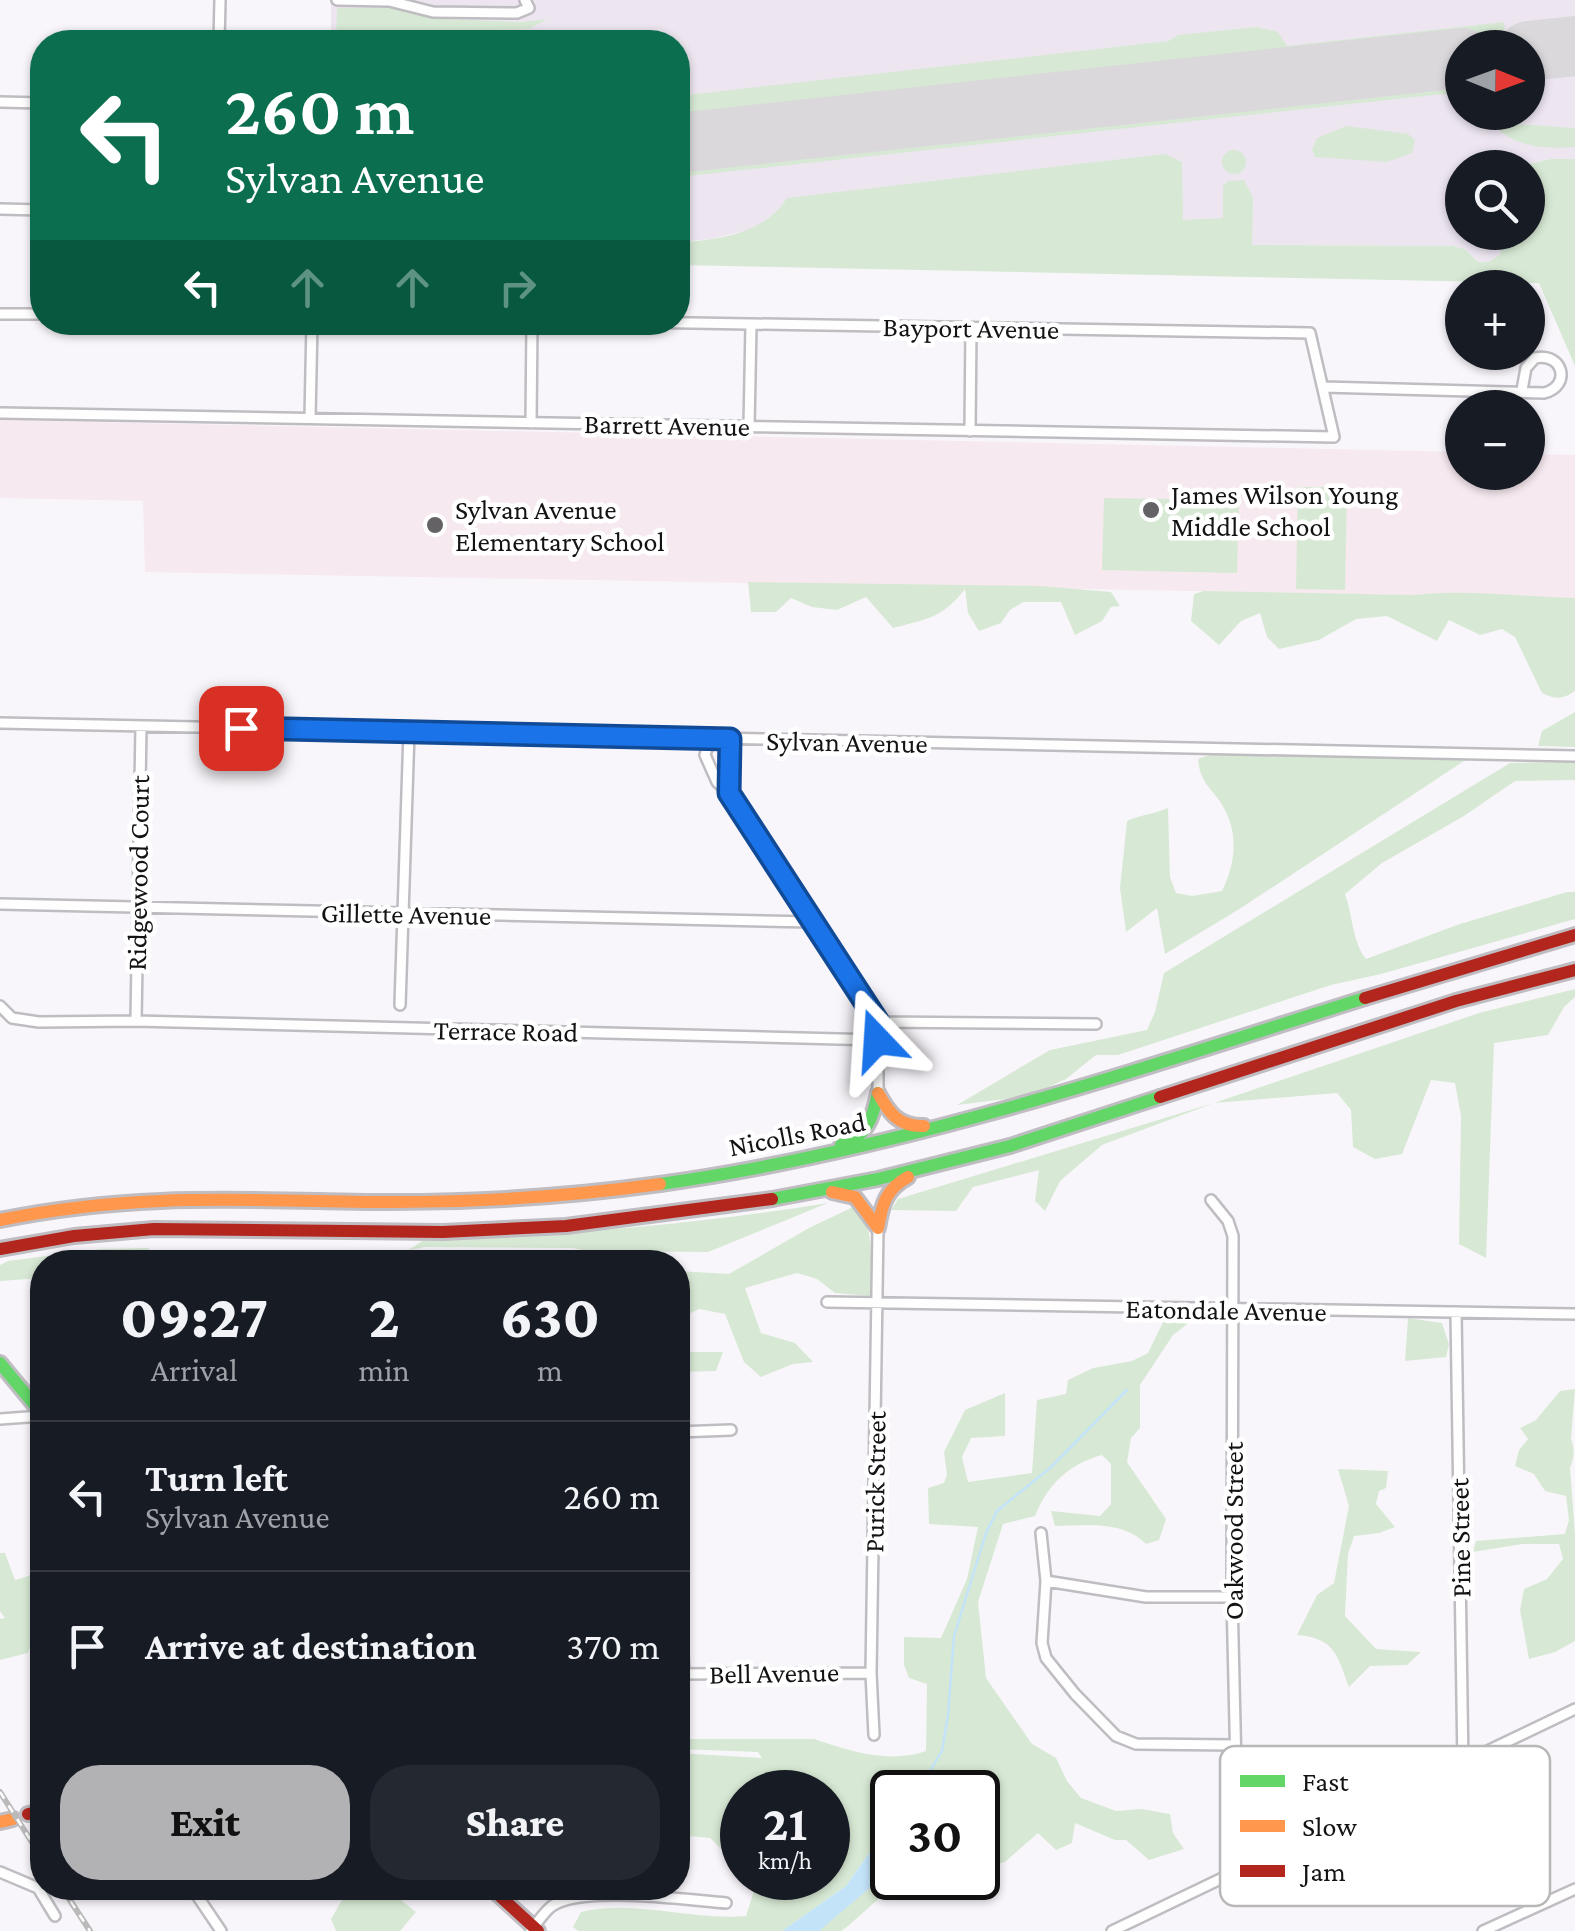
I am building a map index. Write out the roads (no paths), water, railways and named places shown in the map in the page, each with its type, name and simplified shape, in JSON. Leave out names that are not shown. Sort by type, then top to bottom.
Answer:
[{"type":"main road","name":"Nicolls Road","points":[[1,1219],[155,1198],[403,1202],[577,1192],[686,1180],[969,1122],[1449,970],[1575,935]]},
{"type":"main road","name":"Nicolls Road","points":[[1,1249],[74,1236],[154,1229],[444,1232],[566,1226],[648,1218],[794,1194],[925,1169],[1010,1146],[1456,1001],[1575,973]]},
{"type":"main road","points":[[878,1093],[889,1114],[903,1126],[918,1128],[950,1120],[969,1122]]},
{"type":"main road","points":[[813,1156],[819,1150],[853,1142],[866,1130],[878,1093]]},
{"type":"main road","points":[[878,1228],[884,1197],[891,1185],[925,1169]]},
{"type":"main road","points":[[794,1194],[842,1192],[855,1196],[864,1202],[878,1228]]},
{"type":"main road","points":[[0,1362],[30,1400]]},
{"type":"main road","points":[[504,1900],[534,1930]]},
{"type":"street","points":[[219,30],[220,0]]},
{"type":"street","points":[[337,0],[396,0]]},
{"type":"street","points":[[388,1],[434,12],[517,13],[529,8],[525,0]]},
{"type":"street","points":[[0,102],[30,103]]},
{"type":"street","points":[[0,210],[30,210]]},
{"type":"street","points":[[0,314],[30,314]]},
{"type":"street","name":"Bayport Avenue","points":[[690,323],[1310,333],[1323,387]]},
{"type":"street","points":[[749,427],[751,324]]},
{"type":"street","points":[[970,431],[972,328]]},
{"type":"street","points":[[310,418],[312,335]]},
{"type":"street","points":[[531,423],[532,335]]},
{"type":"street","points":[[1323,387],[1544,393],[1555,389],[1562,378],[1558,362],[1547,356],[1535,358],[1526,368],[1522,390]]},
{"type":"street","name":"Barrett Avenue","points":[[0,413],[1334,437],[1323,387]]},
{"type":"street","name":"Sylvan Avenue","points":[[0,723],[1575,756]]},
{"type":"street","name":"Ridgewood Court","points":[[136,1021],[140,726]]},
{"type":"street","points":[[400,1005],[409,732]]},
{"type":"street","points":[[710,739],[705,755],[717,782],[729,793],[878,1022],[878,1093]]},
{"type":"street","points":[[729,793],[730,739]]},
{"type":"street","name":"Gillette Avenue","points":[[0,904],[812,922]]},
{"type":"street","name":"Terrace Road","points":[[0,1006],[12,1018],[40,1022],[136,1021],[877,1040]]},
{"type":"street","points":[[878,1022],[1096,1024]]},
{"type":"street","name":"Oakwood Street","points":[[1211,1200],[1228,1220],[1233,1236],[1234,1745]]},
{"type":"street","name":"Purick Street","points":[[874,1735],[878,1228]]},
{"type":"street","name":"Eatondale Avenue","points":[[827,1302],[1575,1314]]},
{"type":"street","name":"Pine Street","points":[[1456,1312],[1463,1746]]},
{"type":"street","points":[[0,1419],[30,1416]]},
{"type":"street","points":[[690,1432],[731,1430]]},
{"type":"street","points":[[1041,1533],[1046,1581],[1042,1643],[1046,1658],[1116,1736],[1136,1744],[1234,1745]]},
{"type":"street","points":[[1046,1581],[1146,1597],[1232,1597]]},
{"type":"street","name":"Bell Avenue","points":[[690,1674],[872,1673]]},
{"type":"street","points":[[1502,1746],[1575,1710]]},
{"type":"street","points":[[0,1872],[30,1885]]},
{"type":"street","points":[[1112,1931],[1220,1879]]},
{"type":"street","points":[[1550,1901],[1575,1890]]},
{"type":"street","points":[[45,1900],[55,1916]]},
{"type":"street","points":[[200,1900],[221,1931]]},
{"type":"street","points":[[534,1930],[552,1906],[572,1900]]},
{"type":"street","points":[[690,1900],[726,1902]]},
{"type":"street","points":[[1484,1931],[1539,1906]]},
{"type":"water","points":[[870,1852],[870,1888],[819,1931],[782,1931],[826,1900],[850,1900],[850,1880]]},
{"type":"waterway","points":[[930,1770],[942,1751],[954,1636],[986,1533],[997,1511],[1050,1468],[1127,1390]]},
{"type":"railway","points":[[0,1792],[30,1839]]},
{"type":"railway","points":[[70,1900],[90,1931]]},
{"type":"place","name":"James Wilson Young Middle School","points":[[1151,510]]},
{"type":"place","name":"Sylvan Avenue Elementary School","points":[[435,525]]}]
